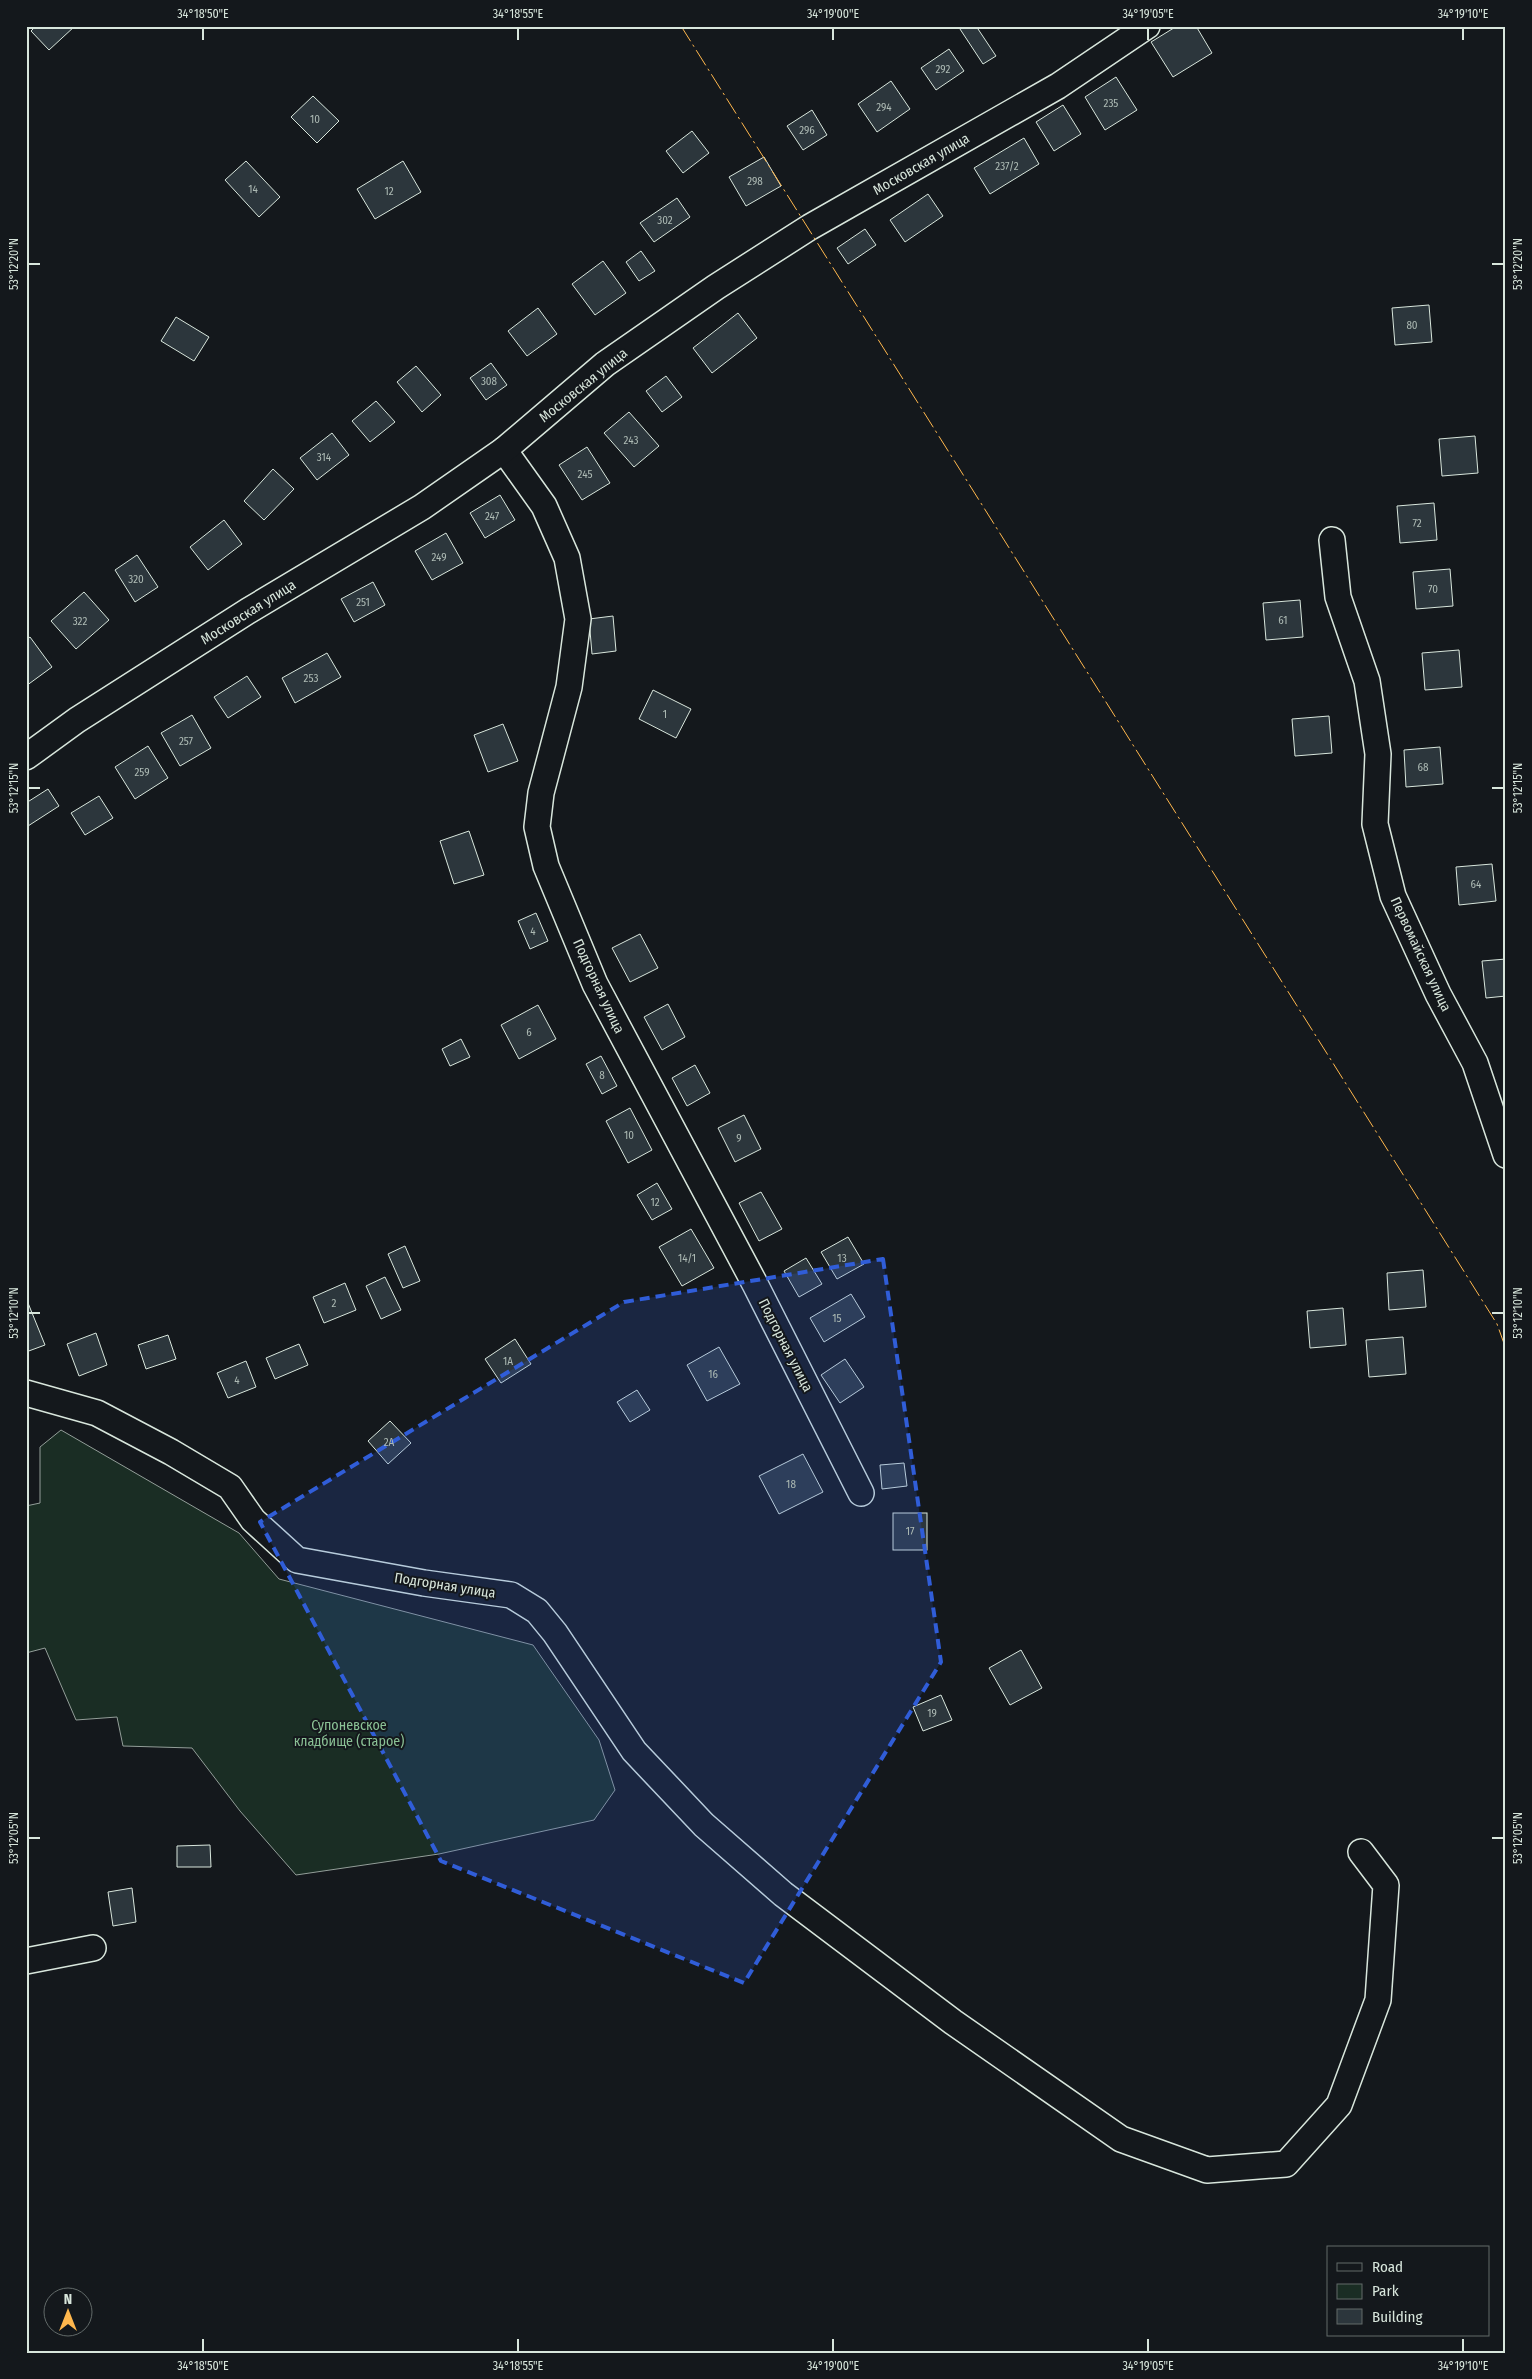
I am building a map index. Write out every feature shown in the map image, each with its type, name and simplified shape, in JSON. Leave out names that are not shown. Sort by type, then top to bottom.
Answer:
[{"type":"street","name":"Московская улица","points":[[26,757],[77,720],[248,611],[422,507],[504,450],[605,364],[716,287],[810,227],[1058,86],[1147,26]]},
{"type":"street","name":"Подгорная улица","points":[[504,450],[544,506],[566,558],[578,619],[569,686],[541,793],[538,828],[546,866],[595,984],[759,1292],[861,1493]]},
{"type":"street","name":"Первомайская улица","points":[[1332,540],[1338,597],[1366,681],[1378,754],[1375,824],[1393,896],[1438,994],[1475,1063],[1506,1155]]},
{"type":"street","name":"Подгорная улица","points":[[26,1393],[97,1413],[171,1452],[213,1477],[230,1488],[253,1520],[298,1560],[424,1583],[511,1596],[538,1611],[555,1633],[634,1751],[704,1825],[783,1894],[953,2022],[1121,2139],[1207,2170],[1286,2164],[1339,2106],[1378,2000],[1386,1885],[1361,1852]]},
{"type":"street","points":[[26,1962],[93,1948]]},
{"type":"highlighted area","points":[[883,1259],[941,1662],[744,1983],[441,1861],[260,1522],[624,1302]]},
{"type":"green space","name":"Супоневское кладбище (старое)","points":[[61,1430],[239,1533],[279,1579],[533,1645],[599,1740],[615,1790],[594,1820],[439,1854],[296,1875],[240,1811],[192,1748],[123,1746],[117,1717],[76,1720],[45,1648],[26,1653],[26,1506],[40,1503],[40,1447]]},
{"type":"building","points":[[36,26],[75,26],[49,50],[31,31]]},
{"type":"building","points":[[958,26],[976,26],[996,56],[983,64]]},
{"type":"building","points":[[1177,26],[1196,26],[1212,53],[1173,77],[1151,42]]},
{"type":"building","points":[[949,49],[964,71],[936,90],[921,68]]},
{"type":"building","points":[[1116,77],[1137,110],[1105,130],[1085,97]]},
{"type":"building","points":[[891,81],[910,109],[877,132],[858,104]]},
{"type":"building","points":[[313,96],[339,121],[317,143],[291,117]]},
{"type":"building","points":[[1063,105],[1081,134],[1054,151],[1036,122]]},
{"type":"building","points":[[812,110],[827,135],[803,150],[787,126]]},
{"type":"building","points":[[692,131],[709,153],[683,173],[666,151]]},
{"type":"building","points":[[1024,138],[1039,164],[990,194],[974,168]]},
{"type":"building","points":[[764,157],[781,186],[746,206],[729,177]]},
{"type":"building","points":[[246,161],[280,197],[259,217],[225,180]]},
{"type":"building","points":[[403,161],[421,192],[375,219],[357,189]]},
{"type":"building","points":[[928,194],[943,216],[905,242],[890,220]]},
{"type":"building","points":[[677,198],[690,217],[654,242],[640,223]]},
{"type":"building","points":[[865,229],[876,245],[848,264],[837,248]]},
{"type":"building","points":[[641,251],[655,271],[639,281],[626,262]]},
{"type":"building","points":[[603,261],[626,293],[595,315],[572,284]]},
{"type":"building","points":[[1429,305],[1432,342],[1395,345],[1392,308]]},
{"type":"building","points":[[538,308],[557,334],[527,356],[508,331]]},
{"type":"building","points":[[738,313],[757,338],[712,373],[693,348]]},
{"type":"building","points":[[176,317],[209,337],[194,361],[161,341]]},
{"type":"building","points":[[491,363],[507,385],[486,400],[470,378]]},
{"type":"building","points":[[416,366],[441,395],[422,412],[397,382]]},
{"type":"building","points":[[666,376],[682,397],[662,412],[646,391]]},
{"type":"building","points":[[376,401],[395,422],[370,442],[352,421]]},
{"type":"building","points":[[629,412],[659,446],[634,467],[604,433]]},
{"type":"building","points":[[332,433],[349,455],[317,480],[300,458]]},
{"type":"building","points":[[1475,436],[1478,473],[1442,476],[1439,439]]},
{"type":"building","points":[[587,447],[610,483],[582,500],[559,465]]},
{"type":"building","points":[[273,469],[294,489],[264,520],[244,501]]},
{"type":"building","points":[[500,495],[515,520],[485,538],[470,513]]},
{"type":"building","points":[[1434,503],[1437,540],[1400,543],[1397,506]]},
{"type":"building","points":[[224,520],[242,544],[208,570],[190,547]]},
{"type":"building","points":[[446,533],[463,563],[432,580],[415,551]]},
{"type":"building","points":[[137,555],[158,587],[135,602],[115,570]]},
{"type":"building","points":[[1450,569],[1453,606],[1416,609],[1413,572]]},
{"type":"building","points":[[373,582],[385,605],[354,622],[341,599]]},
{"type":"building","points":[[84,592],[109,620],[76,649],[51,621]]},
{"type":"building","points":[[1300,600],[1303,637],[1266,640],[1263,603]]},
{"type":"building","points":[[613,616],[616,651],[592,654],[589,619]]},
{"type":"building","points":[[30,637],[52,667],[26,686],[26,640]]},
{"type":"building","points":[[1459,650],[1462,687],[1425,690],[1422,653]]},
{"type":"building","points":[[327,653],[341,677],[295,703],[282,678]]},
{"type":"building","points":[[247,676],[261,697],[228,718],[214,697]]},
{"type":"building","points":[[653,690],[691,709],[676,738],[639,719]]},
{"type":"building","points":[[192,715],[211,748],[180,766],[161,733]]},
{"type":"building","points":[[1329,716],[1332,753],[1295,756],[1292,719]]},
{"type":"building","points":[[503,724],[518,761],[488,772],[474,735]]},
{"type":"building","points":[[148,746],[168,778],[135,799],[115,767]]},
{"type":"building","points":[[1440,747],[1443,784],[1406,787],[1404,750]]},
{"type":"building","points":[[48,789],[59,806],[28,826],[26,803]]},
{"type":"building","points":[[99,796],[113,818],[85,835],[71,813]]},
{"type":"building","points":[[469,831],[484,875],[454,884],[440,841]]},
{"type":"building","points":[[1492,864],[1496,901],[1459,905],[1456,867]]},
{"type":"building","points":[[536,913],[548,941],[530,949],[518,921]]},
{"type":"building","points":[[640,934],[658,968],[630,982],[612,948]]},
{"type":"building","points":[[1506,959],[1506,996],[1486,998],[1482,961]]},
{"type":"building","points":[[668,1004],[685,1037],[662,1050],[644,1017]]},
{"type":"building","points":[[538,1005],[556,1039],[519,1059],[501,1025]]},
{"type":"building","points":[[461,1039],[470,1057],[450,1066],[442,1049]]},
{"type":"building","points":[[601,1056],[617,1086],[602,1094],[586,1064]]},
{"type":"building","points":[[695,1065],[710,1093],[687,1106],[672,1078]]},
{"type":"building","points":[[630,1108],[652,1150],[628,1163],[606,1121]]},
{"type":"building","points":[[744,1115],[761,1149],[735,1162],[718,1128]]},
{"type":"building","points":[[657,1183],[672,1209],[652,1220],[637,1195]]},
{"type":"building","points":[[761,1192],[782,1229],[759,1241],[739,1203]]},
{"type":"building","points":[[691,1229],[714,1268],[682,1286],[659,1247]]},
{"type":"building","points":[[848,1237],[864,1264],[837,1279],[821,1252]]},
{"type":"building","points":[[405,1246],[420,1281],[403,1288],[388,1254]]},
{"type":"building","points":[[806,1258],[822,1284],[799,1297],[784,1271]]},
{"type":"building","points":[[1423,1270],[1426,1307],[1389,1310],[1387,1273]]},
{"type":"building","points":[[385,1277],[401,1310],[381,1319],[366,1286]]},
{"type":"building","points":[[345,1283],[356,1310],[324,1323],[313,1297]]},
{"type":"building","points":[[851,1294],[865,1317],[824,1342],[810,1318]]},
{"type":"building","points":[[26,1298],[45,1345],[26,1352]]},
{"type":"building","points":[[1343,1308],[1346,1345],[1310,1348],[1307,1311]]},
{"type":"building","points":[[96,1333],[107,1365],[79,1376],[67,1344]]},
{"type":"building","points":[[168,1335],[176,1359],[146,1369],[138,1345]]},
{"type":"building","points":[[1403,1337],[1406,1374],[1369,1377],[1366,1340]]},
{"type":"building","points":[[515,1339],[531,1364],[501,1383],[485,1359]]},
{"type":"building","points":[[299,1344],[308,1365],[275,1379],[266,1358]]},
{"type":"building","points":[[719,1347],[740,1384],[707,1401],[687,1365]]},
{"type":"building","points":[[845,1359],[864,1387],[840,1403],[821,1375]]},
{"type":"building","points":[[246,1361],[256,1387],[228,1398],[217,1373]]},
{"type":"building","points":[[637,1390],[650,1410],[630,1422],[617,1402]]},
{"type":"building","points":[[390,1421],[411,1443],[388,1464],[368,1441]]},
{"type":"building","points":[[803,1454],[823,1492],[779,1514],[759,1476]]},
{"type":"building","points":[[904,1463],[907,1486],[882,1489],[880,1465]]},
{"type":"building","points":[[893,1513],[927,1513],[927,1550],[893,1550]]},
{"type":"building","points":[[1021,1650],[1042,1688],[1010,1705],[989,1668]]},
{"type":"building","points":[[941,1695],[952,1720],[923,1731],[913,1707]]},
{"type":"building","points":[[210,1845],[211,1867],[177,1867],[177,1846]]},
{"type":"building","points":[[132,1888],[136,1922],[113,1926],[108,1892]]},
{"type":"power","points":[[681,26],[1497,1324],[1506,1349]]}]
